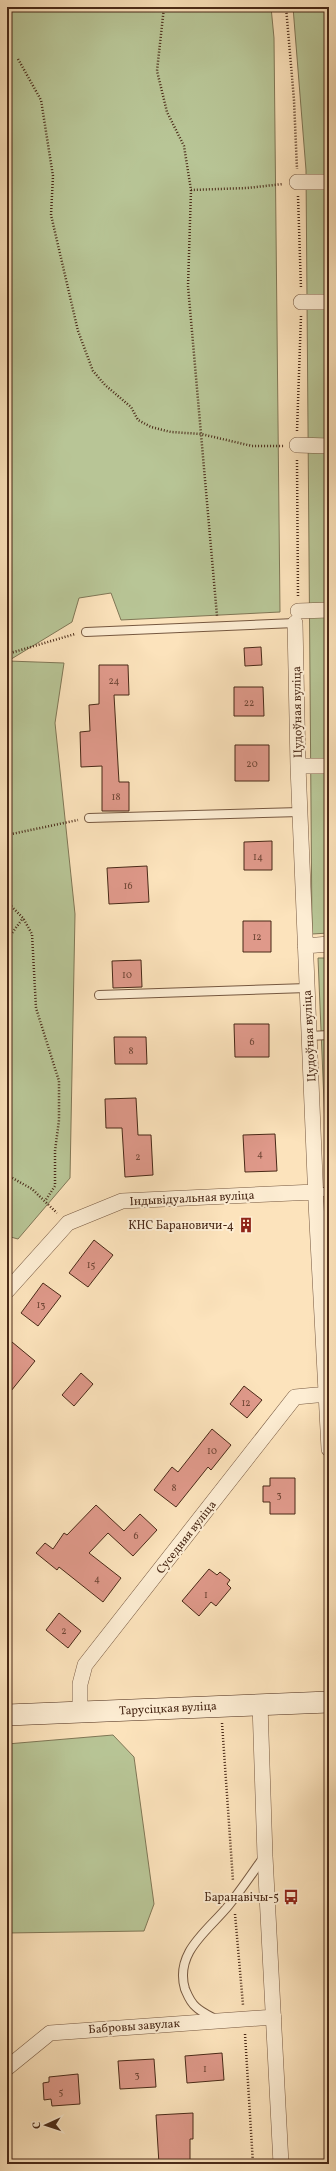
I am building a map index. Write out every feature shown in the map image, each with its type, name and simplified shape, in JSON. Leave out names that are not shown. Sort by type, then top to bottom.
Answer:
[{"type":"street","points":[[297,182],[329,182]]},
{"type":"street","points":[[301,302],[329,302]]},
{"type":"street","points":[[297,445],[329,446]]},
{"type":"street","points":[[296,617],[329,610]]},
{"type":"street","name":"Цудоўная вуліца","points":[[296,617],[298,766],[305,946],[309,1036],[322,1192],[329,1449]]},
{"type":"street","points":[[298,766],[329,766]]},
{"type":"street","points":[[305,946],[329,944]]},
{"type":"street","name":"Індывідуальная вуліца","points":[[7,1291],[68,1223],[122,1201],[322,1192]]},
{"type":"street","name":"Суседняя вуліца","points":[[80,1712],[80,1684],[86,1665],[90,1659],[295,1397],[327,1394]]},
{"type":"street","name":"Тарусіцкая вуліца","points":[[7,1715],[329,1702]]},
{"type":"street","points":[[260,1704],[265,1856],[281,2164]]},
{"type":"street","name":"Бабровы завулак","points":[[7,2068],[50,2033],[274,2017]]},
{"type":"lane","points":[[86,632],[218,626],[296,617]]},
{"type":"lane","points":[[89,818],[300,812]]},
{"type":"lane","points":[[99,995],[307,988]]},
{"type":"lane","points":[[309,1036],[329,1035]]},
{"type":"lane","points":[[218,2020],[196,2008],[189,2000],[183,1981],[183,1966],[191,1948],[234,1898],[265,1856]]},
{"type":"path","points":[[164,7],[157,71],[167,112],[184,146],[190,190],[188,286],[218,626]]},
{"type":"path","points":[[18,59],[41,100],[53,176],[51,215],[78,331],[93,371],[105,385],[131,407],[138,420],[151,427],[171,432],[201,434],[252,446],[297,445]]},
{"type":"path","points":[[190,190],[247,188],[297,182]]},
{"type":"path","points":[[7,658],[8,654],[67,635],[86,632]]},
{"type":"path","points":[[7,835],[89,818]]},
{"type":"path","points":[[7,902],[23,918],[32,934],[36,1008],[59,1081],[59,1120],[54,1151],[55,1186],[45,1201]]},
{"type":"path","points":[[7,940],[23,918]]},
{"type":"path","points":[[7,1175],[32,1189],[68,1223]]},
{"type":"path","points":[[221,1706],[253,2164]]},
{"type":"green space","points":[[7,7],[271,7],[274,38],[280,612],[121,620],[111,593],[79,598],[72,622],[8,661],[64,663],[55,723],[75,914],[70,1178],[18,1239],[7,1236]]},
{"type":"green space","points":[[293,7],[329,7],[329,933],[312,934],[306,170]]},
{"type":"green space","points":[[318,958],[329,958],[329,1222]]},
{"type":"green space","points":[[113,1735],[134,1757],[154,1904],[144,1931],[7,1933],[7,1744]]},
{"type":"building","points":[[261,647],[262,665],[245,666],[244,648]]},
{"type":"building","points":[[99,665],[128,665],[129,695],[114,695],[119,782],[129,782],[129,811],[102,811],[102,766],[81,767],[80,732],[90,731],[89,705],[99,704]]},
{"type":"building","points":[[234,687],[263,687],[264,716],[234,716]]},
{"type":"building","points":[[235,745],[269,745],[269,781],[235,781]]},
{"type":"building","points":[[272,841],[272,870],[244,870],[244,842]]},
{"type":"building","points":[[147,866],[149,902],[109,904],[107,868]]},
{"type":"building","points":[[243,921],[271,921],[271,952],[243,952]]},
{"type":"building","points":[[141,960],[142,987],[113,988],[112,961]]},
{"type":"building","points":[[234,1024],[269,1024],[269,1057],[235,1057]]},
{"type":"building","points":[[114,1037],[146,1037],[147,1064],[115,1064]]},
{"type":"building","points":[[136,1098],[138,1135],[151,1135],[153,1175],[125,1177],[122,1128],[106,1128],[105,1099]]},
{"type":"building","points":[[275,1134],[277,1171],[245,1172],[243,1135]]},
{"type":"building","points":[[94,1240],[113,1255],[88,1287],[69,1273]]},
{"type":"building","points":[[43,1283],[61,1296],[38,1326],[21,1313]]},
{"type":"building","points":[[12,1342],[35,1361],[7,1396],[7,1348]]},
{"type":"building","points":[[81,1373],[93,1384],[74,1406],[62,1395]]},
{"type":"building","points":[[244,1386],[262,1400],[247,1418],[230,1404]]},
{"type":"building","points":[[212,1429],[231,1445],[211,1470],[208,1467],[176,1507],[154,1490],[172,1467],[178,1472]]},
{"type":"building","points":[[270,1478],[295,1478],[295,1514],[270,1514],[270,1502],[263,1502],[263,1486],[270,1486]]},
{"type":"building","points":[[96,1505],[124,1531],[140,1514],[157,1530],[133,1556],[108,1533],[89,1553],[121,1578],[103,1602],[59,1567],[57,1570],[36,1553],[45,1543],[53,1549],[64,1533],[67,1535]]},
{"type":"building","points":[[209,1569],[217,1575],[220,1572],[230,1580],[227,1584],[231,1588],[216,1606],[211,1602],[199,1616],[182,1601]]},
{"type":"building","points":[[59,1613],[81,1631],[68,1648],[46,1630]]},
{"type":"building","points":[[222,2053],[224,2080],[187,2083],[185,2056]]},
{"type":"building","points":[[154,2059],[156,2087],[120,2089],[118,2061]]},
{"type":"building","points":[[78,2074],[80,2104],[52,2106],[51,2099],[44,2100],[43,2083],[49,2082],[49,2077]]},
{"type":"building","points":[[193,2113],[193,2139],[190,2139],[190,2164],[159,2164],[156,2115]]},
{"type":"place","name":"КНС Барановичи-4","points":[[246,1225]]},
{"type":"place","name":"Баранавічы-5","points":[[291,1897]]}]
